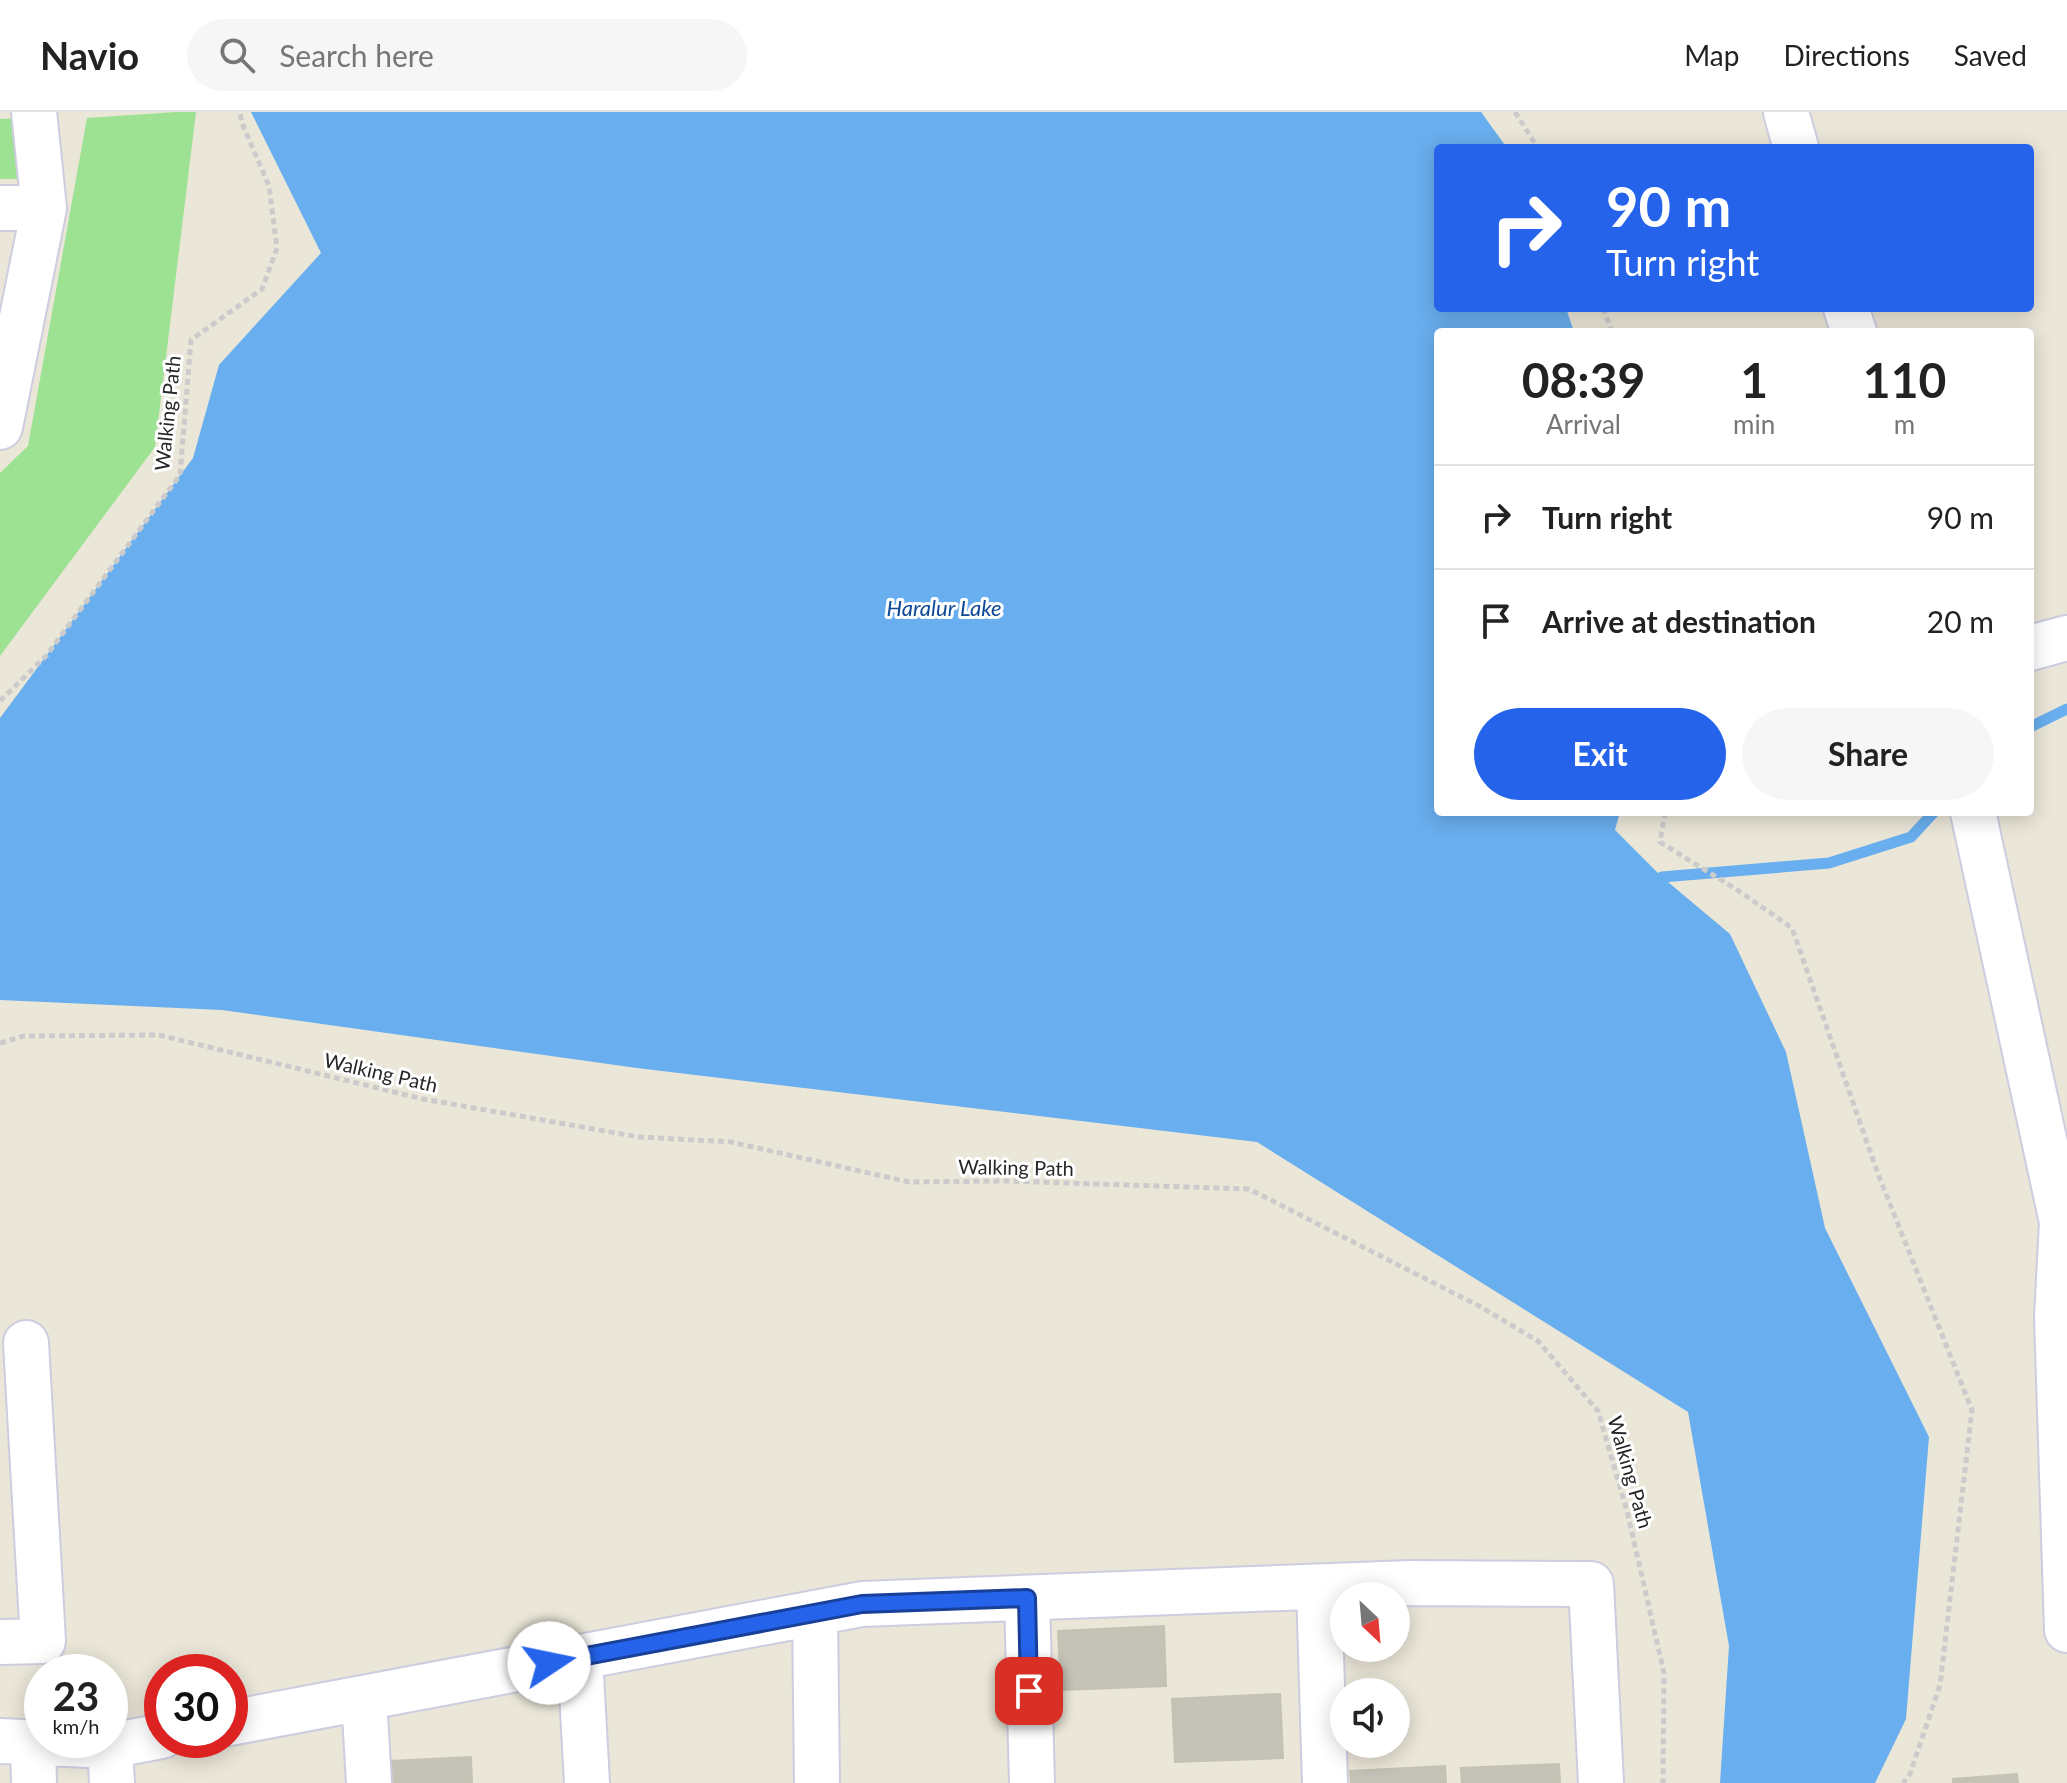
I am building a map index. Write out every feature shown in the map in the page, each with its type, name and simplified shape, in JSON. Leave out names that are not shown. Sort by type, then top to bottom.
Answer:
[{"type":"street","points":[[0,427],[44,208],[34,112]]},
{"type":"street","points":[[1786,112],[1795,144]]},
{"type":"street","points":[[0,208],[44,208]]},
{"type":"street","points":[[2034,647],[2067,638]]},
{"type":"street","points":[[1974,816],[2058,1161],[2062,1222],[2057,1317],[2064,1424],[2067,1630]]},
{"type":"street","points":[[0,1642],[43,1641],[26,1343]]},
{"type":"street","points":[[248,1720],[862,1604],[1410,1583],[1591,1584],[1601,1783]]},
{"type":"street","points":[[1319,1588],[1325,1783]]},
{"type":"street","points":[[1027,1598],[1032,1783]]},
{"type":"street","points":[[815,1613],[817,1783]]},
{"type":"street","points":[[580,1657],[587,1783]]},
{"type":"street","points":[[364,1698],[369,1783]]},
{"type":"street","points":[[22,1756],[111,1764],[144,1746]]},
{"type":"path","name":"Walking Path","points":[[0,701],[46,656],[180,475],[191,340],[262,289],[277,248],[269,186],[240,112]]},
{"type":"path","points":[[1515,112],[1535,144]]},
{"type":"path","points":[[1664,816],[1660,842],[1792,928],[1878,1174],[1972,1410],[1940,1685],[1910,1774],[1903,1783]]},
{"type":"path","name":"Walking Path","points":[[0,1043],[24,1036],[159,1035],[423,1099],[639,1137],[731,1142],[909,1182],[1006,1181],[1249,1189],[1481,1307],[1538,1341],[1598,1411],[1627,1511],[1664,1673],[1663,1783]]},
{"type":"green space","points":[[196,112],[155,447],[0,656],[0,473],[28,446],[87,118]]},
{"type":"green space","points":[[27,118],[27,179],[0,179],[0,119]]},
{"type":"water","name":"Haralur Lake","points":[[251,112],[1481,112],[1504,144],[1434,144],[1434,312],[1567,312],[1573,328],[1434,328],[1434,816],[1619,816],[1615,830],[1662,877],[1730,934],[1786,1052],[1825,1228],[1929,1437],[1906,1719],[1875,1783],[1720,1783],[1729,1646],[1688,1412],[1257,1142],[637,1068],[222,1010],[0,1000],[0,718],[193,458],[219,365],[321,253]]},
{"type":"building","points":[[1164,1626],[1166,1686],[1061,1690],[1058,1631]]},
{"type":"building","points":[[1280,1694],[1283,1758],[1175,1762],[1172,1699]]},
{"type":"building","points":[[471,1757],[472,1783],[390,1783],[390,1761]]},
{"type":"building","points":[[1559,1764],[1560,1783],[1462,1783],[1461,1768]]},
{"type":"building","points":[[1445,1766],[1446,1783],[1351,1783],[1350,1771]]},
{"type":"building","points":[[2017,1774],[2018,1783],[1953,1783],[1953,1779]]},
{"type":"waterway","points":[[2034,725],[2067,709]]},
{"type":"waterway","points":[[1662,877],[1829,863],[1911,837],[1930,816]]},
{"type":"route","points":[[549,1663],[862,1604],[1027,1598],[1029,1691]]}]
